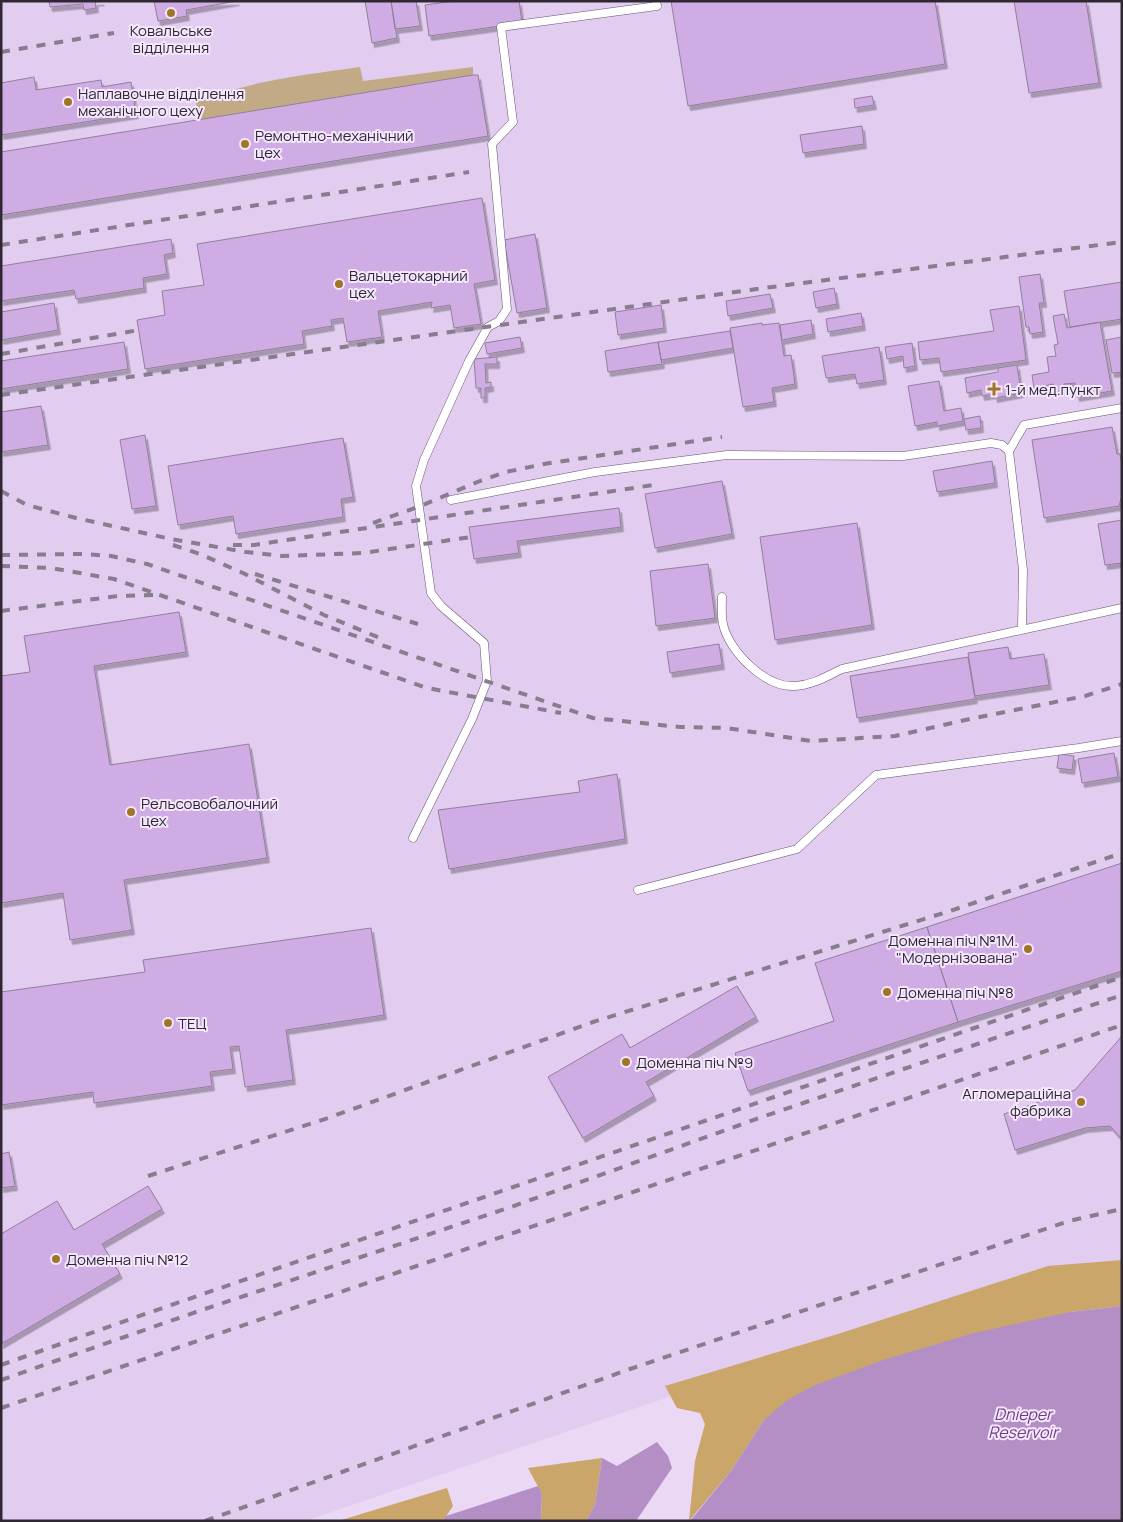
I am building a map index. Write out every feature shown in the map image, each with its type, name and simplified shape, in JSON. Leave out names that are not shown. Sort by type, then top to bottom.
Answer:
[{"type":"lane","points":[[412,838],[472,719],[487,681],[484,643],[441,606],[430,593],[416,486],[424,460],[470,361],[488,327],[499,321],[507,309],[492,144],[513,122],[501,27],[657,6],[656,1]]},
{"type":"lane","points":[[1022,629],[1023,570],[1009,452],[1024,425],[1122,408]]},
{"type":"lane","points":[[451,500],[595,472],[727,455],[902,456],[991,443],[1002,445],[1009,452]]},
{"type":"lane","points":[[722,597],[722,624],[731,646],[759,673],[772,682],[793,686],[811,684],[842,669],[1122,608]]},
{"type":"lane","points":[[638,890],[797,849],[876,775],[1122,741]]},
{"type":"shaded area","points":[[1,1],[1122,1],[1122,1262],[686,1391],[305,1521],[1,1521]]},
{"type":"shaded area","points":[[360,67],[363,81],[473,67],[473,75],[199,120],[196,102],[216,95],[256,84]]},
{"type":"shaded area","points":[[1122,1260],[1122,1306],[1070,1312],[764,1420],[731,1471],[689,1521],[695,1461],[705,1424],[700,1413],[677,1408],[665,1386],[838,1334],[1048,1266]]},
{"type":"shaded area","points":[[602,1458],[595,1505],[586,1521],[536,1521],[541,1519],[542,1494],[528,1468]]},
{"type":"shaded area","points":[[447,1488],[453,1506],[443,1521],[338,1521]]},
{"type":"water","name":"Dnieper Reservoir","points":[[1122,1306],[1122,1521],[690,1521],[731,1471],[764,1420],[786,1401],[813,1386],[883,1360],[974,1333],[1070,1312]]},
{"type":"water","points":[[657,1442],[668,1456],[672,1468],[636,1521],[586,1521],[595,1505],[602,1458],[617,1466]]},
{"type":"water","points":[[538,1486],[542,1494],[541,1519],[536,1521],[443,1521],[446,1516]]},
{"type":"building","points":[[49,1],[102,1],[95,2],[96,8],[84,10],[83,4],[50,7]]},
{"type":"building","name":"Ковальське відділення","points":[[154,1],[237,1],[186,10],[187,16],[158,21]]},
{"type":"building","points":[[365,1],[391,1],[397,38],[372,43]]},
{"type":"building","points":[[391,1],[416,1],[420,26],[395,29]]},
{"type":"building","points":[[454,1],[519,1],[522,23],[429,36],[425,5]]},
{"type":"building","points":[[671,1],[935,1],[945,64],[688,106]]},
{"type":"building","points":[[1014,1],[1086,1],[1099,83],[1029,93]]},
{"type":"building","name":"Ремонтно-механічний цех","points":[[478,75],[488,136],[1,215],[1,152]]},
{"type":"building","name":"Наплавочне відділення механічного цеху","points":[[34,77],[36,90],[101,80],[102,87],[131,82],[136,114],[1,135],[1,83]]},
{"type":"building","points":[[872,96],[874,105],[855,108],[854,99]]},
{"type":"building","points":[[862,126],[864,144],[803,153],[800,135]]},
{"type":"building","name":"Вальцетокарний цех","points":[[482,198],[495,280],[474,284],[481,324],[454,328],[450,305],[431,308],[432,302],[378,311],[382,337],[347,342],[343,318],[331,320],[332,326],[302,331],[304,344],[145,369],[137,320],[165,315],[162,291],[204,285],[197,244]]},
{"type":"building","points":[[535,234],[547,308],[517,313],[504,240]]},
{"type":"building","points":[[171,239],[173,253],[164,255],[167,274],[143,278],[144,288],[76,299],[74,290],[1,301],[1,266]]},
{"type":"building","points":[[1040,274],[1044,303],[1039,303],[1043,332],[1030,334],[1029,327],[1026,327],[1019,277]]},
{"type":"building","points":[[1122,282],[1122,319],[1070,327],[1064,291]]},
{"type":"building","points":[[834,288],[837,304],[816,308],[813,292]]},
{"type":"building","points":[[770,294],[773,308],[728,316],[726,301]]},
{"type":"building","points":[[54,303],[58,330],[1,340],[1,312]]},
{"type":"building","points":[[661,305],[664,328],[618,335],[615,312]]},
{"type":"building","points":[[1019,306],[1026,360],[941,372],[939,358],[920,360],[918,342],[994,331],[990,310]]},
{"type":"building","points":[[861,313],[863,326],[828,332],[826,319]]},
{"type":"building","points":[[1064,314],[1067,328],[1100,322],[1112,391],[1077,397],[1075,383],[1064,384],[1065,390],[1054,392],[1053,384],[1034,388],[1032,375],[1049,372],[1047,357],[1056,356],[1054,345],[1058,344],[1053,316]]},
{"type":"building","points":[[811,320],[813,334],[782,340],[780,325]]},
{"type":"building","points":[[762,323],[762,325],[779,323],[784,356],[791,355],[795,384],[772,388],[774,402],[743,407],[730,328]]},
{"type":"building","points":[[730,331],[733,348],[661,360],[658,342]]},
{"type":"building","points":[[520,337],[522,348],[487,354],[485,343]]},
{"type":"building","points":[[1122,337],[1122,372],[1112,373],[1106,340]]},
{"type":"building","points":[[124,342],[128,369],[1,389],[1,361]]},
{"type":"building","points":[[658,342],[662,364],[608,372],[605,351]]},
{"type":"building","points":[[912,343],[915,366],[904,368],[903,356],[887,359],[885,347]]},
{"type":"building","points":[[879,347],[884,380],[857,384],[855,374],[826,378],[822,356]]},
{"type":"building","points":[[497,357],[497,364],[485,364],[486,383],[491,382],[491,387],[485,388],[485,398],[481,398],[481,388],[476,388],[474,359]]},
{"type":"building","points":[[1017,365],[1021,393],[995,398],[994,394],[982,396],[981,390],[967,393],[965,378],[998,372],[998,368]]},
{"type":"building","points":[[939,381],[944,411],[961,408],[963,421],[937,426],[937,422],[915,426],[908,386]]},
{"type":"building","points":[[41,406],[48,445],[1,452],[1,412]]},
{"type":"building","points":[[980,416],[981,428],[966,430],[964,419]]},
{"type":"building","points":[[1112,427],[1117,454],[1120,454],[1122,465],[1122,495],[1119,506],[1044,518],[1032,440]]},
{"type":"building","points":[[145,435],[156,506],[132,509],[120,440]]},
{"type":"building","points":[[343,438],[353,497],[341,499],[343,517],[236,534],[233,516],[178,525],[168,466]]},
{"type":"building","points":[[992,461],[995,483],[937,492],[933,471]]},
{"type":"building","points":[[722,481],[732,534],[655,548],[645,494]]},
{"type":"building","points":[[619,508],[621,527],[517,541],[519,553],[474,559],[469,527]]},
{"type":"building","points":[[1122,520],[1122,563],[1105,565],[1098,524]]},
{"type":"building","points":[[857,523],[872,625],[775,640],[760,537]]},
{"type":"building","points":[[708,564],[715,618],[656,626],[650,571]]},
{"type":"building","name":"Рельсовобалочний цех","points":[[179,612],[186,652],[94,666],[110,765],[249,744],[267,858],[124,880],[132,930],[70,940],[63,893],[1,903],[1,676],[30,672],[24,636]]},
{"type":"building","points":[[719,644],[722,665],[670,673],[667,652]]},
{"type":"building","points":[[1008,647],[1010,659],[1044,654],[1049,685],[975,696],[968,653]]},
{"type":"building","points":[[968,657],[975,699],[857,718],[850,676]]},
{"type":"building","points":[[1114,753],[1118,777],[1082,783],[1078,759]]},
{"type":"building","points":[[1059,754],[1074,756],[1072,770],[1057,768]]},
{"type":"building","points":[[617,774],[625,839],[449,869],[438,810],[580,792],[578,781]]},
{"type":"building","name":"Доменна піч №1М. \"Модернізована\"","points":[[1122,863],[1122,971],[958,1022],[927,927]]},
{"type":"building","name":"Доменна піч №8","points":[[927,927],[958,1022],[748,1091],[735,1053],[834,1021],[815,963]]},
{"type":"building","name":"ТЕЦ","points":[[371,928],[384,1015],[286,1030],[293,1080],[245,1087],[239,1046],[230,1047],[233,1069],[210,1072],[212,1086],[94,1103],[93,1092],[1,1105],[1,992],[145,972],[143,960]]},
{"type":"building","name":"Доменна піч №9","points":[[737,986],[756,1017],[646,1082],[654,1096],[583,1138],[548,1077],[622,1034],[630,1048]]},
{"type":"building","name":"Агломераційна фабрика","points":[[1122,1036],[1122,1139],[1110,1126],[1085,1128],[1015,1150],[1004,1114],[1075,1090]]},
{"type":"building","points":[[9,1152],[15,1186],[1,1188],[1,1154]]},
{"type":"building","name":"Доменна піч №12","points":[[148,1186],[162,1209],[102,1244],[120,1274],[1,1344],[1,1234],[57,1201],[74,1230]]},
{"type":"railway","points":[[1,52],[114,33]]},
{"type":"railway","points":[[1,245],[469,172]]},
{"type":"railway","points":[[1,395],[764,288],[1122,242]]},
{"type":"railway","points":[[1,354],[139,330]]},
{"type":"railway","points":[[373,523],[506,472],[544,464],[722,437]]},
{"type":"railway","points":[[233,545],[254,545],[660,484]]},
{"type":"railway","points":[[1,491],[27,505],[76,518],[171,539],[282,556],[363,553],[471,537]]},
{"type":"railway","points":[[173,545],[200,554],[243,573],[324,615],[380,638]]},
{"type":"railway","points":[[1,555],[83,554],[111,556],[147,564],[593,718],[680,727],[727,728],[811,741],[895,736],[1085,696],[1122,684]]},
{"type":"railway","points":[[1,566],[51,568],[114,579],[427,688],[561,713]]},
{"type":"railway","points":[[255,574],[418,624]]},
{"type":"railway","points":[[1,611],[118,596],[153,595]]},
{"type":"railway","points":[[148,1176],[328,1118],[593,1022],[950,911],[1122,853]]},
{"type":"railway","points":[[1,1365],[1122,977]]},
{"type":"railway","points":[[1,1380],[196,1312],[511,1207],[762,1117],[1122,995]]},
{"type":"railway","points":[[1,1408],[1122,1025]]},
{"type":"railway","points":[[205,1521],[630,1369],[1069,1221],[1122,1209]]},
{"type":"place","name":"Ковальське відділення","points":[[171,13]]},
{"type":"place","name":"Наплавочне відділення механічного цеху","points":[[68,102]]},
{"type":"place","name":"Ремонтно-механічний цех","points":[[245,144]]},
{"type":"place","name":"Вальцетокарний цех","points":[[339,284]]},
{"type":"place","name":"1-й мед.пункт","points":[[994,389]]},
{"type":"place","name":"Рельсовобалочний цех","points":[[131,812]]},
{"type":"place","name":"Доменна піч №1М. \"Модернізована\"","points":[[1028,949]]},
{"type":"place","name":"Доменна піч №8","points":[[887,992]]},
{"type":"place","name":"ТЕЦ","points":[[168,1023]]},
{"type":"place","name":"Доменна піч №9","points":[[626,1062]]},
{"type":"place","name":"Агломераційна фабрика","points":[[1081,1102]]},
{"type":"place","name":"Доменна піч №12","points":[[56,1259]]}]
